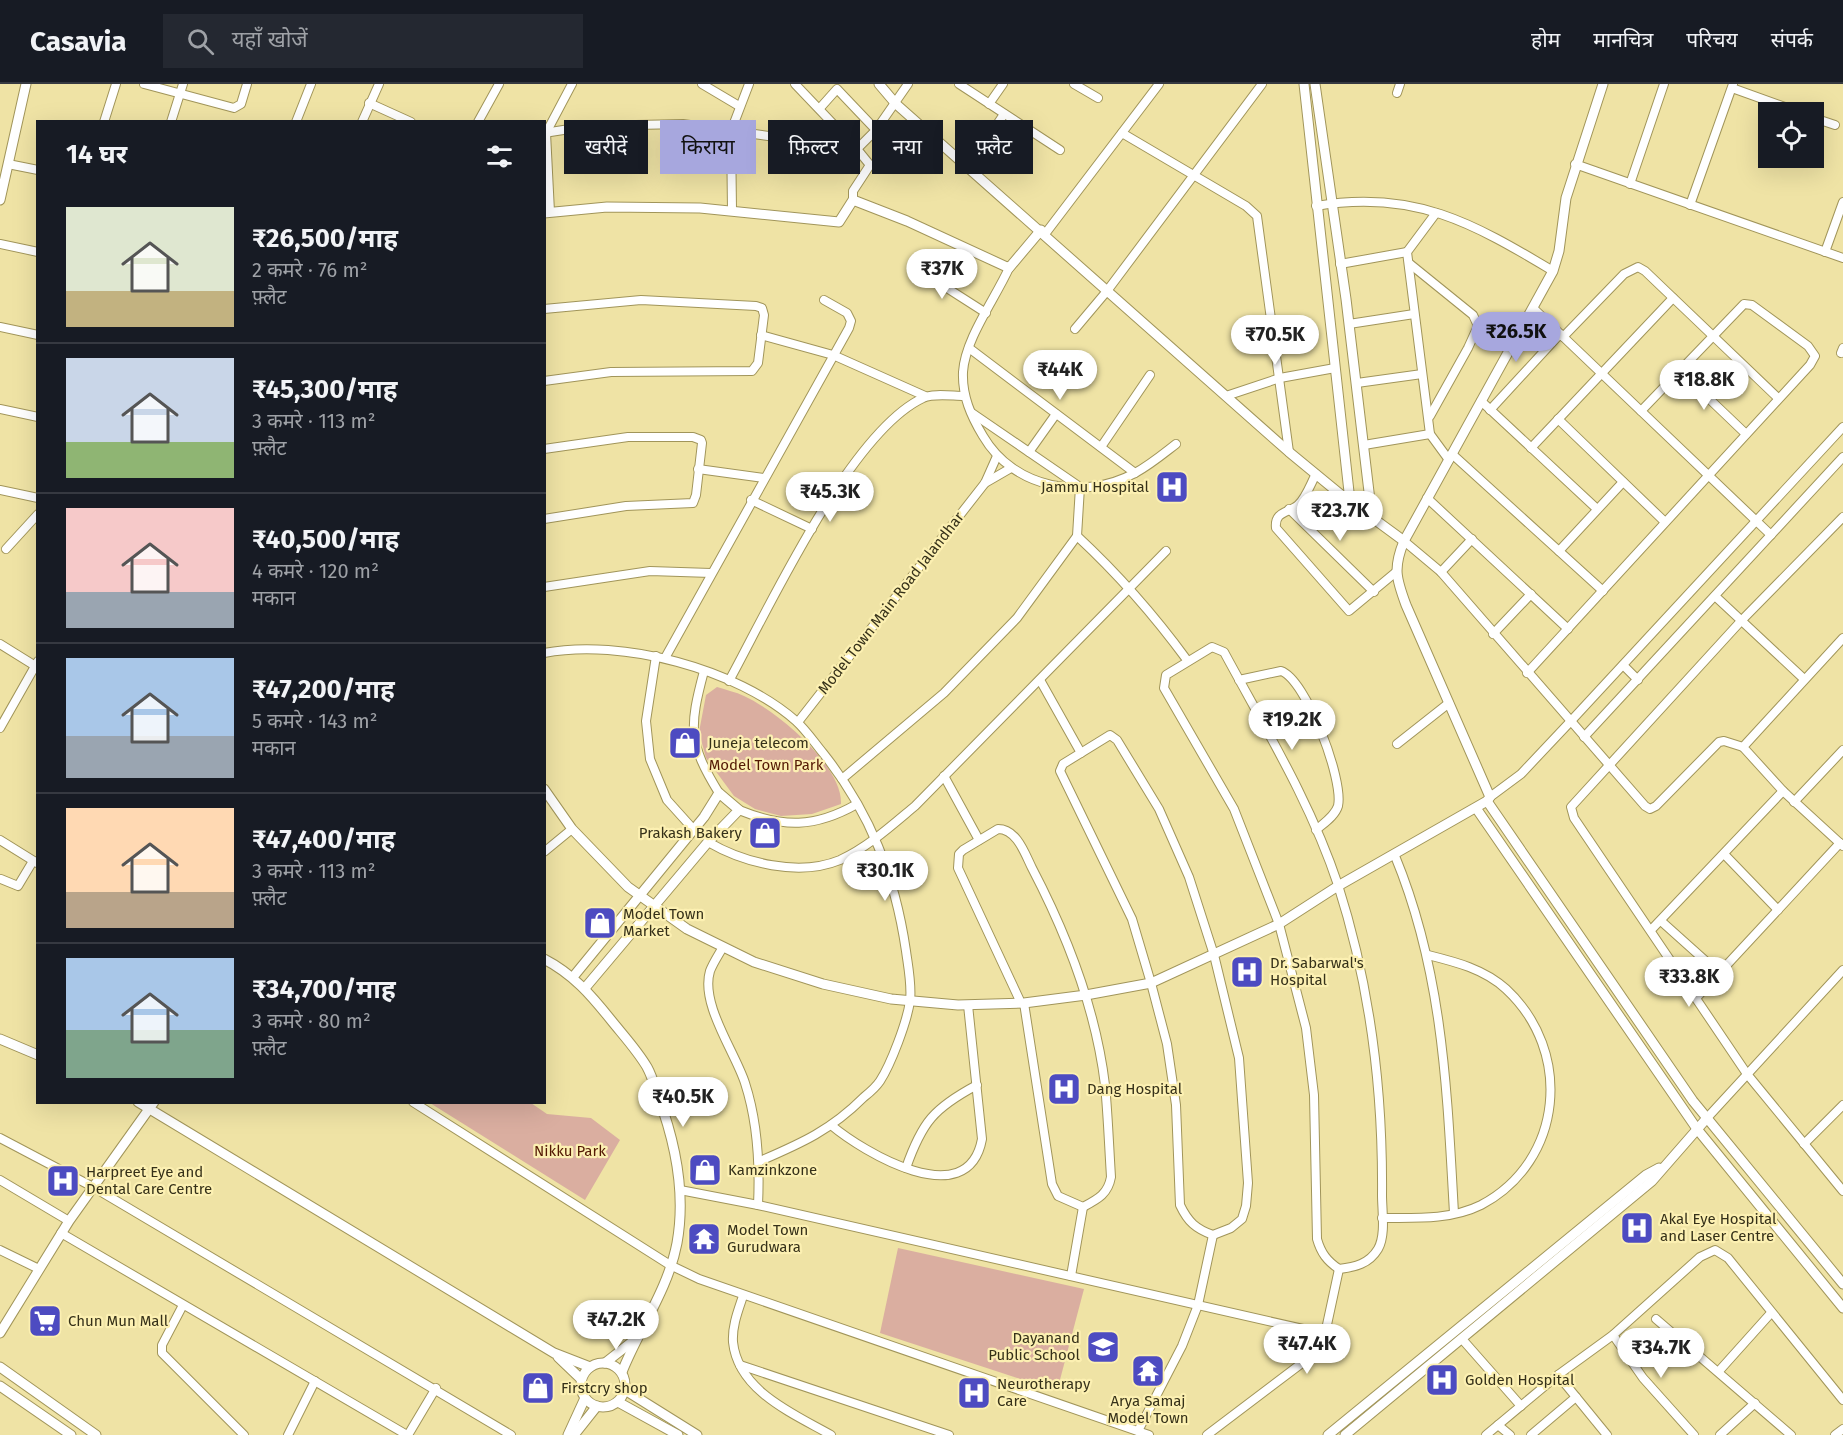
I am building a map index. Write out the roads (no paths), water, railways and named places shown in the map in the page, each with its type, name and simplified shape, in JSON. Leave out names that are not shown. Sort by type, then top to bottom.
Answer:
[{"type":"street","points":[[0,200],[26,84]]},
{"type":"street","points":[[105,120],[116,84]]},
{"type":"street","points":[[144,84],[234,108],[241,104],[247,84]]},
{"type":"street","points":[[172,120],[183,84]]},
{"type":"street","points":[[297,120],[311,84]]},
{"type":"street","points":[[363,120],[379,84]]},
{"type":"street","points":[[479,120],[498,84]]},
{"type":"street","points":[[546,131],[572,84]]},
{"type":"street","points":[[702,84],[739,106]]},
{"type":"street","points":[[735,120],[749,84]]},
{"type":"street","points":[[795,84],[831,120]]},
{"type":"street","points":[[879,84],[896,104],[955,156]]},
{"type":"street","points":[[884,120],[908,84]]},
{"type":"street","points":[[959,84],[1060,150]]},
{"type":"street","points":[[989,104],[1003,84]]},
{"type":"street","points":[[1074,84],[1098,98]]},
{"type":"street","points":[[1159,84],[1043,232],[1009,268],[969,348],[963,370],[964,396],[987,442],[997,456],[1029,479],[1058,488],[1115,481],[1135,473],[1176,444]]},
{"type":"street","points":[[1075,329],[1107,291],[1262,84]]},
{"type":"street","points":[[1304,84],[1350,501]]},
{"type":"street","points":[[1315,84],[1357,383],[1372,517]]},
{"type":"street","points":[[1397,93],[1400,84]]},
{"type":"street","points":[[1603,84],[1575,164],[1566,198],[1559,251],[1553,272],[1404,541],[1396,560],[1396,572],[1406,604],[1488,799],[1707,1119],[1843,1284]]},
{"type":"street","points":[[1629,184],[1664,84]]},
{"type":"street","points":[[1690,205],[1732,86],[1773,102]]},
{"type":"street","points":[[820,108],[837,89],[872,126]]},
{"type":"street","points":[[369,103],[407,120]]},
{"type":"street","points":[[1000,120],[1004,114]]},
{"type":"street","points":[[1824,122],[1835,126]]},
{"type":"street","points":[[546,133],[589,126],[660,124]]},
{"type":"street","points":[[1122,133],[1246,206],[1257,216],[1289,452]]},
{"type":"street","points":[[860,146],[872,134]]},
{"type":"street","points":[[546,172],[547,212],[619,207],[732,210],[839,222],[853,200],[853,191],[870,165],[860,153]]},
{"type":"street","points":[[8,164],[36,170]]},
{"type":"street","points":[[1575,164],[1843,258]]},
{"type":"street","points":[[732,174],[732,210]]},
{"type":"street","points":[[975,174],[1289,452],[1441,572],[1645,806],[1653,808],[1719,742],[1724,741],[1743,747],[1794,802],[1842,845],[1697,997]]},
{"type":"street","points":[[853,200],[907,221],[1009,268]]},
{"type":"street","points":[[1825,252],[1843,202]]},
{"type":"street","points":[[1316,206],[1331,203],[1404,203],[1488,232],[1553,272]]},
{"type":"street","points":[[1340,264],[1407,252],[1436,213]]},
{"type":"street","points":[[0,244],[36,252]]},
{"type":"street","points":[[1407,252],[1422,374],[1430,416],[1430,434],[1450,457],[1603,591]]},
{"type":"street","points":[[1410,264],[1473,315],[1478,326],[1430,416]]},
{"type":"street","points":[[1490,410],[1562,335],[1632,268],[1645,271],[1779,398]]},
{"type":"street","points":[[936,281],[986,313]]},
{"type":"street","points":[[1531,448],[1673,297]]},
{"type":"street","points":[[546,309],[640,300],[756,306],[763,311],[758,363],[752,371],[611,372],[546,381]]},
{"type":"street","points":[[694,830],[667,800],[650,759],[646,721],[660,657],[711,573],[851,321],[847,313],[824,300]]},
{"type":"street","points":[[1527,673],[1814,361],[1813,350],[1747,304],[1739,307],[1641,411]]},
{"type":"street","points":[[1533,308],[1771,535]]},
{"type":"street","points":[[1349,324],[1414,314]]},
{"type":"street","points":[[0,327],[36,335]]},
{"type":"street","points":[[761,335],[833,355],[925,396],[964,396]]},
{"type":"street","points":[[969,348],[1135,473]]},
{"type":"street","points":[[1226,396],[1280,378],[1335,368]]},
{"type":"street","points":[[1679,370],[1746,434]]},
{"type":"street","points":[[1357,383],[1422,374]]},
{"type":"street","points":[[1101,447],[1150,375]]},
{"type":"street","points":[[729,681],[812,530],[864,449],[897,414],[925,396]]},
{"type":"street","points":[[1481,401],[1597,509]]},
{"type":"street","points":[[0,409],[36,417]]},
{"type":"street","points":[[972,413],[1080,487]]},
{"type":"street","points":[[1029,452],[1056,414]]},
{"type":"street","points":[[1558,419],[1665,522]]},
{"type":"street","points":[[546,792],[572,829],[639,896],[654,907],[687,929],[754,962],[823,984],[910,1001],[968,1005],[1022,1003],[1086,995],[1151,983],[1280,924],[1338,886],[1395,856],[1476,808],[1521,774],[1843,427]]},
{"type":"street","points":[[1364,445],[1430,434]]},
{"type":"street","points":[[546,449],[628,437],[698,438],[702,443],[693,503],[626,506],[546,519]]},
{"type":"street","points":[[985,483],[997,456]]},
{"type":"street","points":[[1584,737],[1843,457]]},
{"type":"street","points":[[985,483],[1011,468]]},
{"type":"street","points":[[698,469],[764,478]]},
{"type":"street","points":[[1316,474],[1298,504],[1276,519],[1276,528],[1346,609],[1352,610],[1396,572]]},
{"type":"street","points":[[1559,551],[1623,482]]},
{"type":"street","name":"Model Town Main Road Jalandhar","points":[[798,722],[985,483]]},
{"type":"street","points":[[842,779],[944,693],[1009,626],[1077,536],[1080,487]]},
{"type":"street","points":[[0,490],[36,498]]},
{"type":"street","points":[[1427,498],[1568,629]]},
{"type":"street","points":[[751,500],[812,530]]},
{"type":"street","points":[[1289,509],[1374,592]]},
{"type":"street","points":[[6,549],[36,516]]},
{"type":"street","points":[[1843,517],[1741,621],[1609,766],[1574,801],[1571,813],[1747,1074],[1843,1191]]},
{"type":"street","points":[[1077,536],[1128,587],[1157,620],[1186,660]]},
{"type":"street","points":[[1441,572],[1472,539]]},
{"type":"street","points":[[708,842],[731,856],[749,862],[814,866],[839,860],[876,839],[944,776],[1166,551]]},
{"type":"street","points":[[546,587],[650,571],[711,573]]},
{"type":"street","points":[[1493,634],[1531,594]]},
{"type":"street","points":[[1715,596],[1804,679]]},
{"type":"street","points":[[1743,747],[1843,638]]},
{"type":"street","points":[[0,644],[36,664]]},
{"type":"street","points":[[1212,646],[1224,652],[1298,790],[1316,830],[1338,886],[1365,991],[1378,1088],[1383,1154],[1382,1218],[1379,1248],[1368,1262],[1339,1269],[1321,1253],[1317,1239],[1314,1095],[1306,1028],[1280,924],[1234,809],[1164,688],[1166,675],[1186,660],[1212,646]]},
{"type":"street","points":[[546,653],[584,651],[660,657],[704,671],[762,696],[798,722],[842,779],[886,860],[900,909],[910,1001],[896,1045],[880,1082],[850,1111],[813,1138],[760,1161]]},
{"type":"street","points":[[1623,665],[1638,680]]},
{"type":"street","points":[[0,728],[36,667]]},
{"type":"street","points":[[704,671],[693,723],[694,744],[700,762],[719,793],[739,810],[760,819],[790,825],[839,814],[857,804]]},
{"type":"street","points":[[1239,680],[1281,671],[1296,680],[1319,727],[1332,762],[1338,800],[1333,815],[1316,830]]},
{"type":"street","points":[[1040,680],[1081,753]]},
{"type":"street","points":[[1397,744],[1449,703]]},
{"type":"street","points":[[1110,735],[1117,740],[1159,809],[1189,878],[1214,955],[1239,1058],[1248,1183],[1242,1219],[1231,1228],[1213,1235],[1196,1229],[1180,1205],[1176,1105],[1167,1044],[1132,919],[1061,775],[1063,764],[1105,736],[1110,735]]},
{"type":"street","points":[[1794,802],[1843,750]]},
{"type":"street","points":[[944,776],[979,840]]},
{"type":"street","points":[[1651,930],[1783,791]]},
{"type":"street","points":[[573,977],[694,830],[719,793]]},
{"type":"street","points":[[1476,808],[1697,1129],[1843,1308]]},
{"type":"street","points":[[585,988],[708,842],[739,810]]},
{"type":"street","points":[[546,850],[572,829]]},
{"type":"street","points":[[998,829],[1004,829],[1012,834],[1022,847],[1051,902],[1086,995],[1105,1083],[1111,1177],[1110,1187],[1102,1197],[1083,1207],[1070,1204],[1058,1196],[1052,1184],[1022,1003],[958,868],[959,854],[998,829]]},
{"type":"street","points":[[0,840],[35,862],[18,886],[1,879]]},
{"type":"street","points":[[1724,854],[1778,910]]},
{"type":"street","points":[[1395,856],[1413,901],[1428,955],[1439,1018],[1447,1089],[1454,1213]]},
{"type":"street","points":[[1661,921],[1719,973]]},
{"type":"street","points":[[723,947],[710,971],[708,988],[718,1022],[745,1082],[757,1130],[760,1161],[758,1205]]},
{"type":"street","points":[[1382,1218],[1434,1218],[1480,1205],[1497,1194],[1511,1182],[1532,1155],[1552,1100],[1551,1074],[1542,1037],[1524,1008],[1505,987],[1484,973],[1463,964],[1428,955]]},
{"type":"street","points":[[546,960],[573,977],[585,988],[648,1068],[668,1122],[679,1169],[677,1244],[651,1314],[635,1339],[622,1372],[625,1390],[618,1401],[612,1405],[597,1406],[585,1398]]},
{"type":"street","points":[[1345,1435],[1652,1181],[1661,1167],[1843,970]]},
{"type":"street","points":[[831,1125],[871,1154],[927,1175],[945,1175],[973,1161],[980,1152],[982,1139],[968,1005]]},
{"type":"street","points":[[0,1039],[36,1054]]},
{"type":"street","points":[[906,1168],[915,1142],[933,1115],[948,1101],[977,1085]]},
{"type":"street","points":[[416,1104],[670,1265],[742,1296],[1149,1435]]},
{"type":"street","points":[[0,1333],[61,1233],[151,1105],[554,1353],[590,1367],[605,1363],[635,1339]]},
{"type":"street","points":[[1804,1144],[1843,1105]]},
{"type":"street","points":[[0,1138],[93,1187],[436,1388],[511,1435]]},
{"type":"street","points":[[1328,1435],[1646,1175],[1661,1167]]},
{"type":"street","points":[[0,1180],[69,1221]]},
{"type":"street","points":[[680,1190],[758,1205],[1325,1334]]},
{"type":"street","points":[[1071,1276],[1083,1207]]},
{"type":"street","points":[[61,1233],[408,1435],[436,1388]]},
{"type":"street","points":[[1138,1431],[1182,1346],[1198,1305],[1213,1235]]},
{"type":"street","points":[[0,1250],[39,1269]]},
{"type":"street","points":[[1486,1435],[1558,1375],[1614,1335],[1700,1257],[1715,1250],[1728,1258],[1843,1400]]},
{"type":"street","points":[[1207,1435],[1314,1354],[1325,1334],[1339,1269]]},
{"type":"street","points":[[742,1296],[734,1326],[734,1343],[740,1365],[762,1394],[831,1435]]},
{"type":"street","points":[[183,1305],[162,1345],[162,1353],[244,1435]]},
{"type":"street","points":[[1719,1371],[1771,1313]]},
{"type":"street","points":[[1656,1319],[1791,1435]]},
{"type":"street","points":[[1614,1335],[1643,1378],[1694,1435]]},
{"type":"street","points":[[1462,1339],[1521,1406]]},
{"type":"street","points":[[554,1353],[581,1380],[585,1398],[568,1435]]},
{"type":"street","points":[[605,1363],[622,1372]]},
{"type":"street","points":[[740,1365],[949,1435]]},
{"type":"street","points":[[0,1367],[96,1435]]},
{"type":"street","points":[[581,1380],[590,1367]]},
{"type":"street","points":[[1558,1375],[1607,1435]]},
{"type":"street","points":[[288,1435],[315,1381]]},
{"type":"street","points":[[0,1386],[70,1435]]},
{"type":"street","points":[[625,1390],[697,1435]]},
{"type":"street","points":[[1531,1435],[1576,1397]]},
{"type":"street","points":[[618,1401],[678,1435]]},
{"type":"street","points":[[1720,1435],[1755,1403]]},
{"type":"street","points":[[574,1435],[597,1406]]},
{"type":"street","points":[[1498,1425],[1510,1435]]},
{"type":"street","points":[[1835,1435],[1843,1429]]},
{"type":"place","name":"Jammu Hospital","points":[[1172,487]]},
{"type":"place","name":"Juneja telecom","points":[[685,743]]},
{"type":"place","name":"Prakash Bakery","points":[[765,833]]},
{"type":"place","name":"Model Town Market","points":[[600,923]]},
{"type":"place","name":"Dr. Sabarwal's Hospital","points":[[1247,972]]},
{"type":"place","name":"Dang Hospital","points":[[1064,1089]]},
{"type":"place","name":"Kamzinkzone","points":[[705,1170]]},
{"type":"place","name":"Harpreet Eye and Dental Care Centre","points":[[63,1181]]},
{"type":"place","name":"Akal Eye Hospital and Laser Centre","points":[[1637,1228]]},
{"type":"place","name":"Model Town Gurudwara","points":[[704,1239]]},
{"type":"place","name":"Chun Mun Mall","points":[[45,1321]]},
{"type":"place","name":"Dayanand Public School","points":[[1103,1347]]},
{"type":"place","name":"Arya Samaj Model Town","points":[[1148,1371]]},
{"type":"place","name":"Golden Hospital","points":[[1442,1380]]},
{"type":"place","name":"Firstcry shop","points":[[538,1388]]},
{"type":"place","name":"Neurotherapy Care","points":[[974,1393]]},
{"type":"park label","name":"Model Town Park","points":[[766,765]]},
{"type":"park label","name":"Nikku Park","points":[[570,1151]]}]
